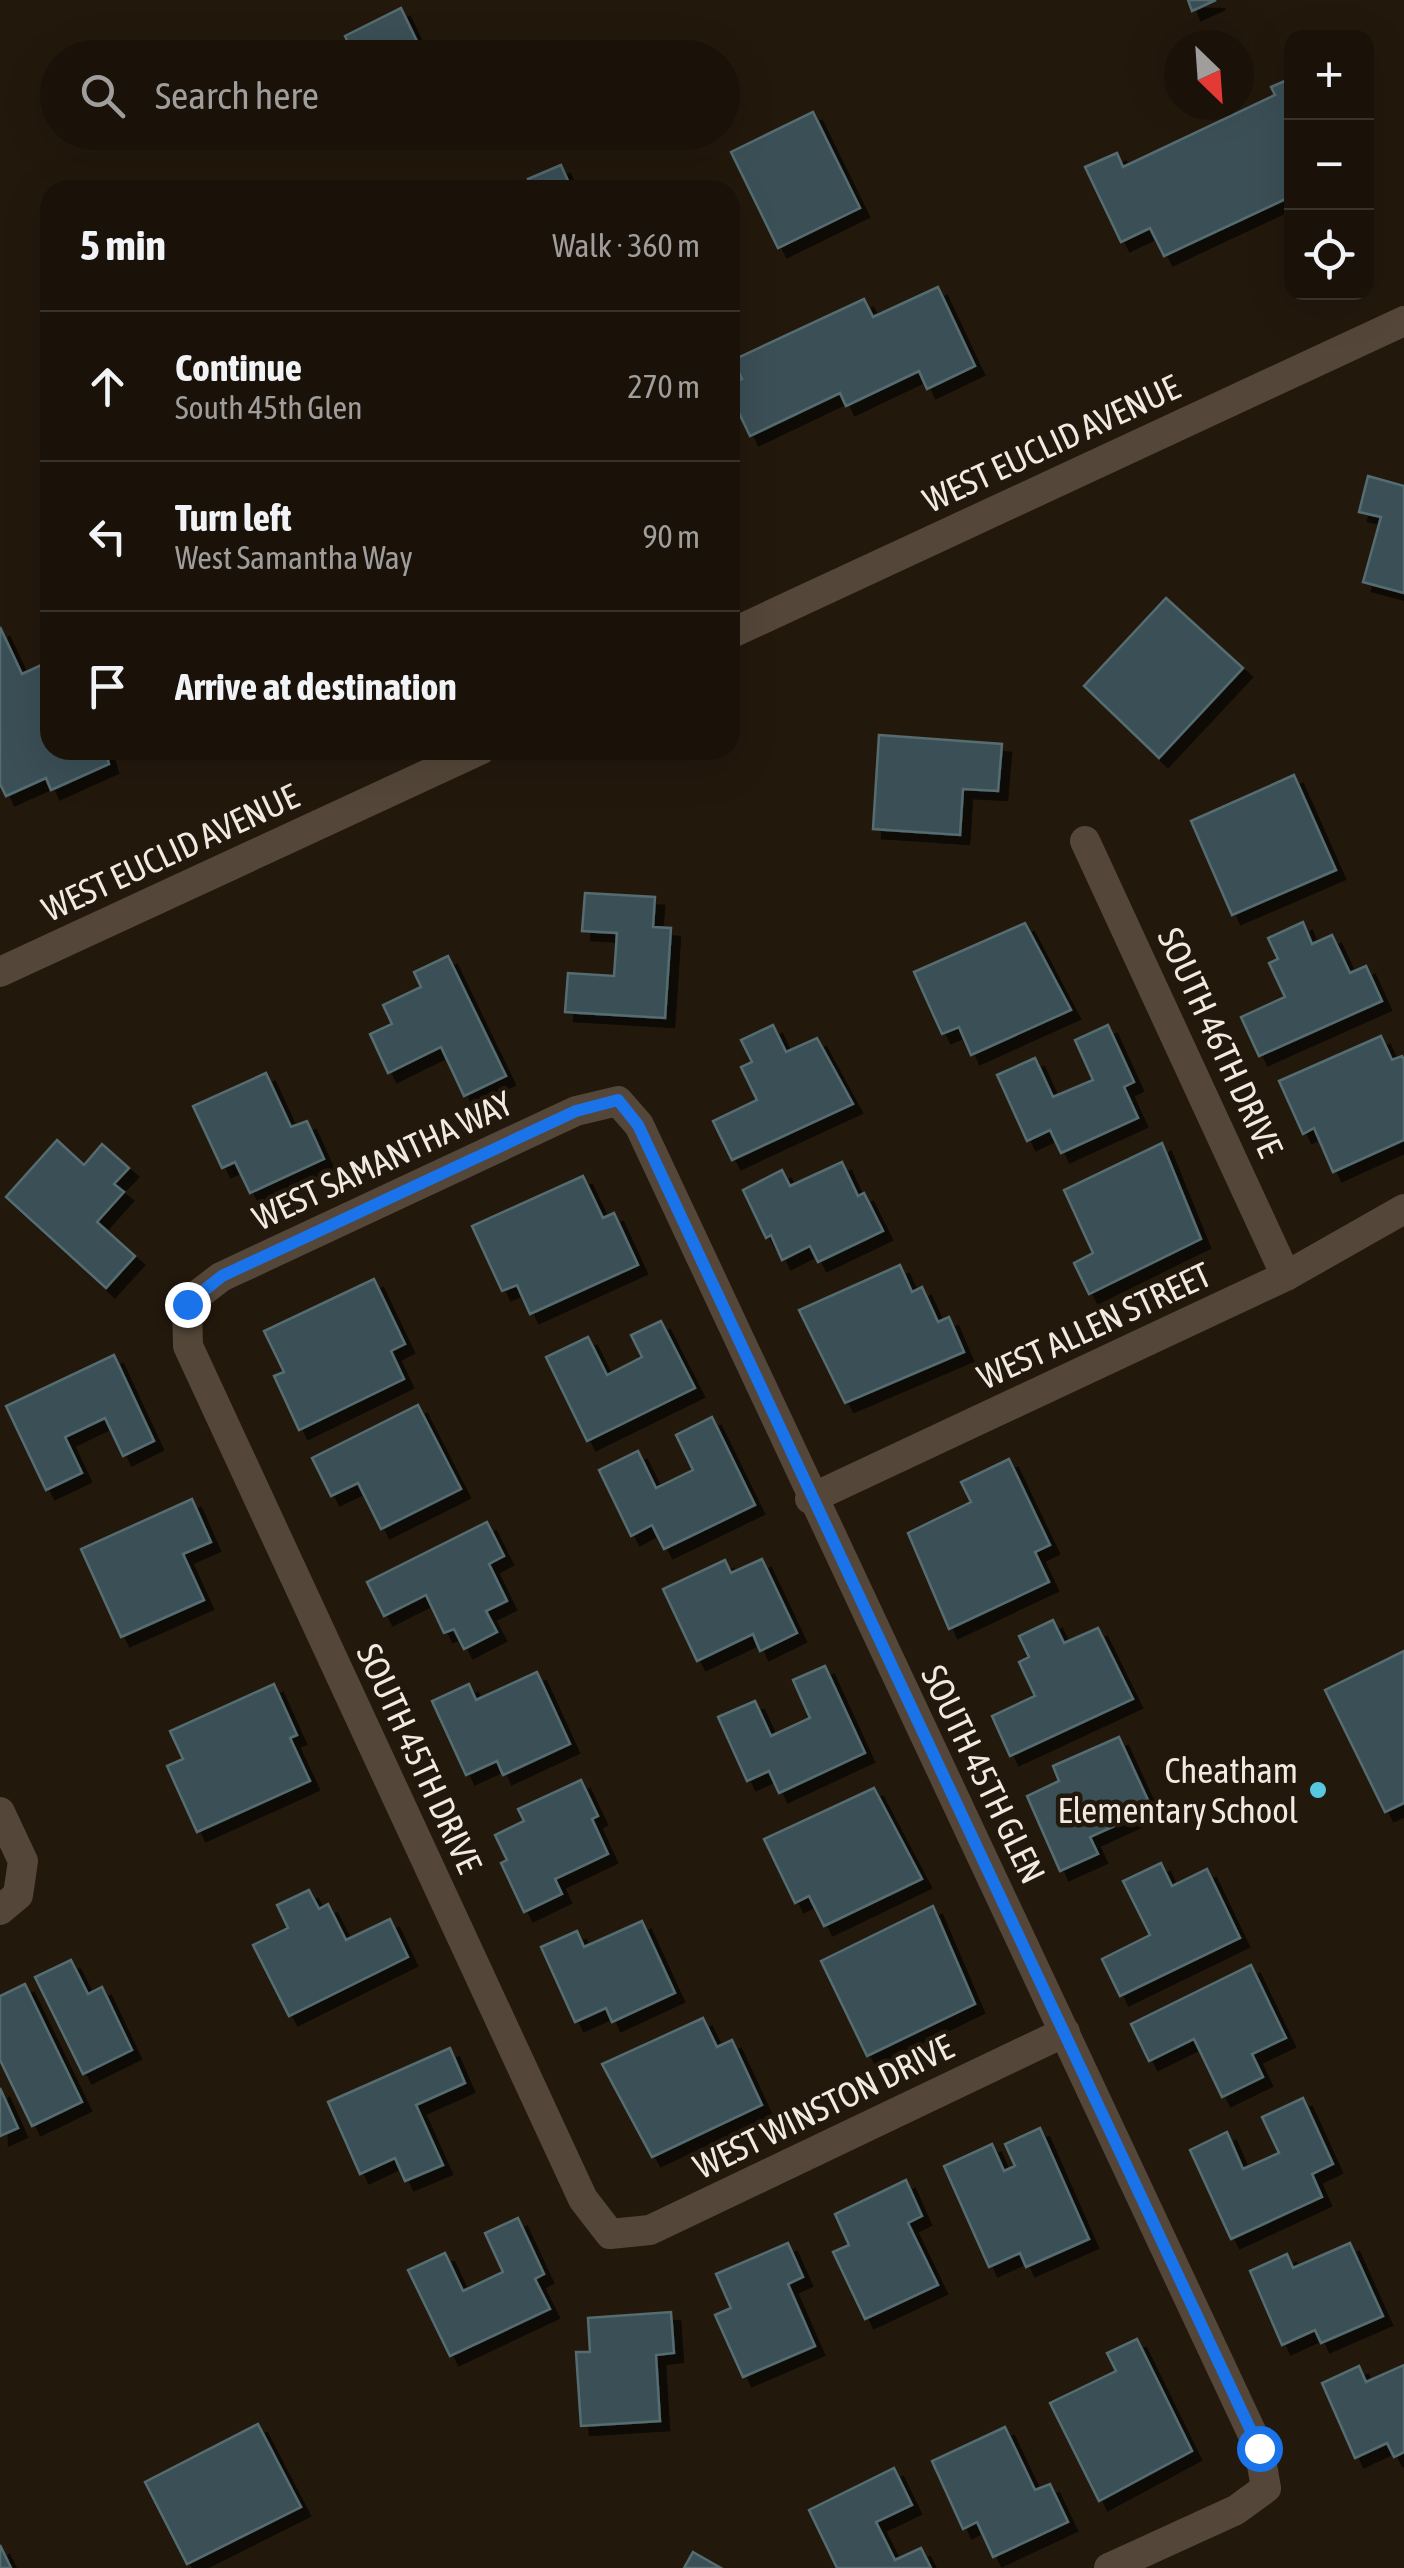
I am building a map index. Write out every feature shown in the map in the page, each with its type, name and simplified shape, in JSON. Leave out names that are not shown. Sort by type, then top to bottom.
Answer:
[{"type":"street","name":"WEST EUCLID AVENUE","points":[[740,629],[1404,321]]},
{"type":"street","name":"WEST EUCLID AVENUE","points":[[0,972],[458,760]]},
{"type":"street","name":"SOUTH 46TH DRIVE","points":[[1085,841],[1286,1276]]},
{"type":"street","name":"WEST SAMANTHA WAY","points":[[187,1304],[222,1276],[576,1111],[618,1100]]},
{"type":"street","name":"SOUTH 45TH GLEN","points":[[618,1100],[638,1125],[810,1499],[1259,2448],[1266,2488],[1236,2510],[1109,2568]]},
{"type":"street","name":"WEST ALLEN STREET","points":[[810,1499],[1286,1276],[1404,1209]]},
{"type":"street","name":"SOUTH 45TH DRIVE","points":[[187,1304],[188,1346],[583,2200],[610,2234]]},
{"type":"street","points":[[0,1812],[23,1862],[9,1902]]},
{"type":"street","name":"WEST WINSTON DRIVE","points":[[610,2234],[650,2230],[1065,2032]]},
{"type":"building","points":[[1188,0],[1216,0],[1192,11]]},
{"type":"building","points":[[401,8],[416,40],[347,40],[345,36]]},
{"type":"building","points":[[1284,81],[1284,200],[1164,256],[1150,228],[1121,242],[1085,167],[1117,153],[1123,167],[1222,120],[1254,120],[1254,105],[1275,95],[1271,87]]},
{"type":"building","points":[[813,112],[860,208],[778,248],[731,152]]},
{"type":"building","points":[[561,165],[568,180],[528,180]]},
{"type":"building","points":[[938,287],[975,366],[927,389],[919,371],[846,406],[840,393],[750,436],[740,415],[740,357],[864,299],[873,317]]},
{"type":"building","points":[[1368,476],[1404,486],[1404,593],[1363,582],[1381,517],[1359,512]]},
{"type":"building","points":[[1166,598],[1243,668],[1159,758],[1084,686]]},
{"type":"building","points":[[0,627],[22,674],[40,666],[40,760],[108,760],[109,764],[51,790],[46,778],[6,796],[0,784]]},
{"type":"building","points":[[879,735],[1002,744],[998,791],[963,789],[960,835],[873,829]]},
{"type":"building","points":[[1294,775],[1336,870],[1232,915],[1191,821]]},
{"type":"building","points":[[585,893],[655,897],[653,927],[671,928],[665,1018],[565,1012],[568,973],[614,976],[617,933],[582,931]]},
{"type":"building","points":[[1303,922],[1312,944],[1332,935],[1350,973],[1366,966],[1382,1001],[1259,1056],[1241,1017],[1285,997],[1269,963],[1278,959],[1268,938]]},
{"type":"building","points":[[1025,923],[1071,1010],[971,1055],[959,1027],[942,1034],[914,972]]},
{"type":"building","points":[[448,956],[506,1076],[464,1096],[441,1047],[388,1073],[370,1034],[392,1024],[383,1005],[421,987],[414,972]]},
{"type":"building","points":[[773,1025],[786,1052],[817,1038],[853,1104],[732,1160],[713,1121],[757,1100],[741,1067],[752,1062],[741,1040]]},
{"type":"building","points":[[1108,1025],[1134,1082],[1124,1087],[1138,1118],[1061,1153],[1050,1130],[1027,1141],[997,1075],[1035,1058],[1053,1097],[1093,1080],[1075,1040]]},
{"type":"building","points":[[1381,1036],[1392,1060],[1402,1056],[1404,1060],[1404,1140],[1333,1172],[1314,1128],[1303,1134],[1279,1081]]},
{"type":"building","points":[[266,1073],[291,1127],[307,1121],[324,1159],[250,1193],[235,1162],[222,1168],[193,1106]]},
{"type":"building","points":[[57,1140],[84,1165],[102,1144],[129,1168],[114,1184],[124,1192],[97,1222],[135,1256],[106,1288],[6,1197]]},
{"type":"building","points":[[1162,1143],[1201,1239],[1089,1294],[1074,1263],[1093,1253],[1064,1190]]},
{"type":"building","points":[[842,1162],[858,1196],[864,1193],[883,1231],[818,1262],[810,1246],[782,1260],[771,1235],[766,1238],[743,1190],[782,1170],[790,1186]]},
{"type":"building","points":[[583,1176],[603,1218],[614,1213],[638,1265],[530,1314],[517,1285],[502,1291],[472,1226]]},
{"type":"building","points":[[900,1265],[912,1292],[922,1287],[938,1322],[949,1317],[964,1352],[845,1403],[799,1310]]},
{"type":"building","points":[[374,1279],[405,1344],[391,1351],[404,1379],[299,1430],[274,1376],[284,1372],[264,1331]]},
{"type":"building","points":[[661,1321],[695,1388],[587,1441],[546,1357],[588,1337],[607,1375],[642,1357],[631,1335]]},
{"type":"building","points":[[114,1355],[154,1441],[123,1456],[105,1418],[65,1437],[82,1473],[46,1490],[6,1406]]},
{"type":"building","points":[[418,1405],[461,1489],[381,1529],[358,1483],[331,1496],[312,1458]]},
{"type":"building","points":[[712,1417],[755,1505],[664,1549],[652,1525],[631,1536],[599,1470],[638,1451],[656,1488],[693,1470],[676,1435]]},
{"type":"building","points":[[1009,1459],[1050,1545],[1035,1552],[1049,1582],[949,1629],[908,1533],[971,1502],[961,1482]]},
{"type":"building","points":[[192,1499],[211,1542],[183,1554],[204,1600],[121,1637],[81,1549]]},
{"type":"building","points":[[487,1522],[504,1556],[489,1564],[507,1601],[486,1611],[497,1632],[464,1649],[454,1629],[444,1633],[426,1595],[384,1616],[367,1582]]},
{"type":"building","points":[[762,1559],[797,1633],[760,1651],[753,1634],[697,1661],[663,1589],[725,1560],[731,1573]]},
{"type":"building","points":[[1053,1620],[1064,1643],[1098,1628],[1133,1699],[1010,1756],[992,1716],[1035,1696],[1019,1662],[1029,1657],[1019,1636]]},
{"type":"building","points":[[1404,1651],[1404,1803],[1385,1812],[1325,1690]]},
{"type":"building","points":[[825,1666],[865,1753],[779,1793],[769,1771],[747,1781],[718,1717],[755,1701],[771,1736],[810,1718],[793,1680]]},
{"type":"building","points":[[537,1672],[570,1744],[503,1775],[497,1761],[466,1775],[432,1701],[469,1684],[476,1700]]},
{"type":"building","points":[[274,1684],[297,1735],[290,1738],[310,1781],[197,1832],[167,1766],[183,1759],[170,1731]]},
{"type":"building","points":[[1119,1737],[1152,1809],[1090,1837],[1098,1854],[1060,1871],[1027,1796],[1059,1781],[1053,1766]]},
{"type":"building","points":[[581,1780],[598,1816],[592,1819],[608,1854],[555,1879],[562,1894],[524,1912],[501,1863],[507,1860],[495,1835],[524,1821],[518,1809]]},
{"type":"building","points":[[874,1788],[922,1879],[824,1926],[809,1896],[795,1903],[764,1839]]},
{"type":"building","points":[[1161,1863],[1172,1886],[1207,1869],[1240,1938],[1120,1996],[1102,1959],[1150,1935],[1123,1881]]},
{"type":"building","points":[[309,1890],[319,1909],[328,1904],[346,1940],[390,1919],[408,1957],[289,2016],[253,1945],[288,1928],[277,1905]]},
{"type":"building","points":[[933,1906],[975,2004],[867,2056],[821,1961]]},
{"type":"building","points":[[642,1921],[675,1993],[612,2022],[606,2008],[575,2022],[541,1947],[577,1931],[584,1947]]},
{"type":"building","points":[[71,1960],[88,1994],[102,1987],[132,2050],[83,2074],[35,1977]]},
{"type":"building","points":[[1251,1965],[1286,2038],[1252,2054],[1263,2077],[1222,2097],[1194,2039],[1149,2061],[1131,2024]]},
{"type":"building","points":[[25,1984],[82,2102],[32,2126],[0,2060],[0,1996]]},
{"type":"building","points":[[703,2018],[717,2047],[732,2040],[762,2105],[652,2157],[602,2064]]},
{"type":"building","points":[[450,2048],[465,2083],[416,2105],[443,2165],[405,2181],[395,2158],[360,2174],[328,2102]]},
{"type":"building","points":[[0,2088],[18,2128],[0,2136]]},
{"type":"building","points":[[1303,2098],[1333,2164],[1312,2174],[1322,2197],[1231,2239],[1190,2150],[1227,2132],[1243,2169],[1279,2153],[1262,2117]]},
{"type":"building","points":[[1040,2128],[1089,2239],[1026,2267],[1020,2253],[989,2267],[944,2166],[992,2144],[1004,2171],[1015,2166],[1005,2144]]},
{"type":"building","points":[[906,2180],[922,2216],[908,2223],[938,2285],[865,2319],[833,2252],[849,2245],[835,2214]]},
{"type":"building","points":[[518,2218],[544,2274],[535,2279],[550,2309],[450,2356],[408,2270],[445,2253],[463,2291],[503,2272],[485,2233]]},
{"type":"building","points":[[788,2243],[803,2277],[788,2284],[815,2346],[743,2377],[715,2315],[731,2308],[716,2274]]},
{"type":"building","points":[[1350,2243],[1383,2316],[1321,2343],[1315,2330],[1282,2345],[1250,2271],[1287,2254],[1293,2268]]},
{"type":"building","points":[[671,2312],[674,2353],[656,2355],[660,2421],[581,2426],[576,2352],[590,2352],[588,2318]]},
{"type":"building","points":[[1137,2339],[1192,2451],[1099,2501],[1050,2403],[1116,2371],[1107,2353]]},
{"type":"building","points":[[1404,2365],[1404,2452],[1394,2457],[1387,2443],[1355,2458],[1322,2383],[1359,2366],[1366,2382]]},
{"type":"building","points":[[258,2424],[301,2507],[187,2564],[145,2482]]},
{"type":"building","points":[[1005,2427],[1035,2490],[1050,2484],[1068,2522],[993,2557],[977,2522],[963,2529],[932,2461]]},
{"type":"building","points":[[894,2468],[912,2505],[876,2522],[895,2560],[921,2548],[931,2568],[837,2568],[809,2510]]},
{"type":"building","points":[[0,2545],[11,2568],[0,2568]]},
{"type":"building","points":[[693,2552],[721,2568],[684,2568]]},
{"type":"place","name":"Cheatham Elementary School","points":[[1318,1790]]},
{"type":"route","points":[[187,1304],[222,1276],[576,1111],[618,1100],[638,1125],[810,1499],[1259,2448]]}]
